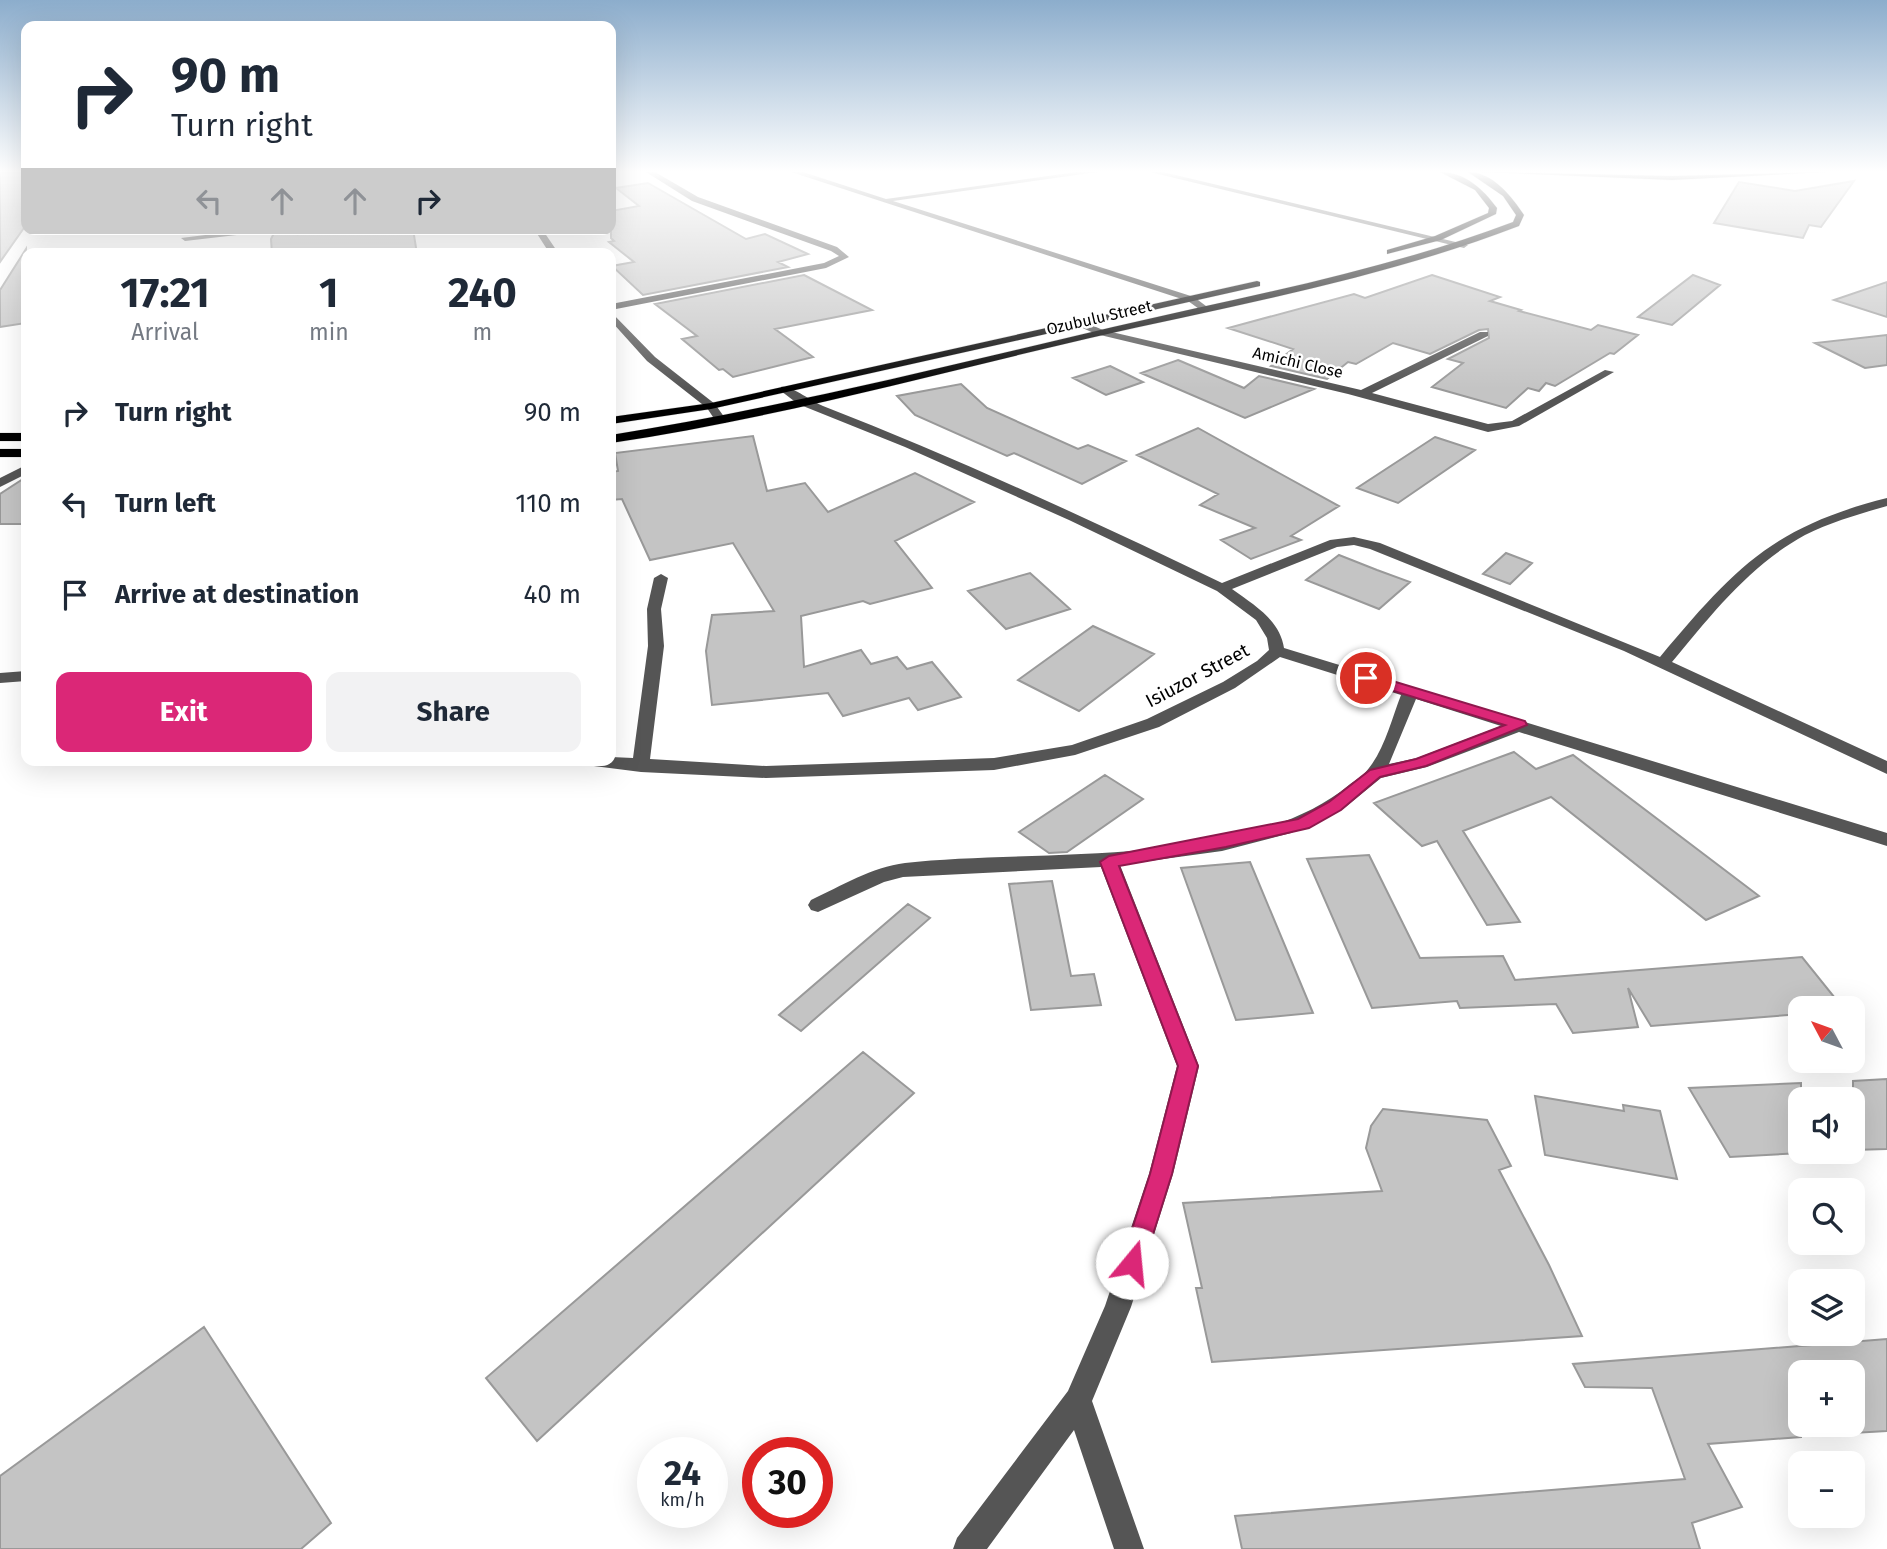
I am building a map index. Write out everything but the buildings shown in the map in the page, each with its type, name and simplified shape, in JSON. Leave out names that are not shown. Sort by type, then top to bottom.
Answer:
[{"type":"main road","name":"Ozubulu Street","points":[[616,420],[711,406],[1331,268],[1416,244]]},
{"type":"main road","name":"Ozubulu Street","points":[[616,438],[721,421],[1205,309],[1464,245]]},
{"type":"main road","points":[[0,437],[21,437]]},
{"type":"main road","points":[[0,453],[21,453]]},
{"type":"street","points":[[616,306],[826,265],[845,257],[821,244]]},
{"type":"street","points":[[1021,244],[1191,299],[1205,309]]},
{"type":"street","points":[[616,320],[651,359],[711,406],[721,421]]},
{"type":"street","name":"Amichi Close","points":[[1082,324],[1100,332],[1362,394],[1488,428],[1516,424],[1609,372]]},
{"type":"street","points":[[1362,394],[1485,334]]},
{"type":"street","name":"Isiuzor Street","points":[[616,763],[766,772],[922,769],[994,764],[1075,750],[1153,723],[1229,685],[1263,664],[1277,651],[1275,638],[1261,617],[1222,588],[1074,517],[909,443],[802,402],[785,389]]},
{"type":"street","points":[[0,483],[21,472]]},
{"type":"street","points":[[1662,664],[1712,605],[1766,556],[1800,532],[1887,502]]},
{"type":"street","points":[[1222,588],[1335,544],[1354,541],[1436,569],[1662,664],[1887,768]]},
{"type":"street","points":[[641,766],[656,646],[654,609],[661,578]]},
{"type":"street","points":[[1277,651],[1887,840]]},
{"type":"street","points":[[0,678],[21,677]]},
{"type":"street","points":[[1375,774],[1411,691]]},
{"type":"street","points":[[818,905],[878,877],[903,870],[1109,862],[1226,842],[1303,824],[1335,806],[1375,774],[1421,763],[1520,725]]},
{"type":"street","points":[[968,1549],[1078,1401],[1118,1307],[1161,1174],[1188,1066],[1109,862]]},
{"type":"street","points":[[1078,1401],[1129,1549]]},
{"type":"route","points":[[1132,1263],[1161,1174],[1188,1066],[1109,862],[1226,842],[1303,824],[1335,806],[1375,774],[1421,763],[1520,725],[1366,678]]}]
